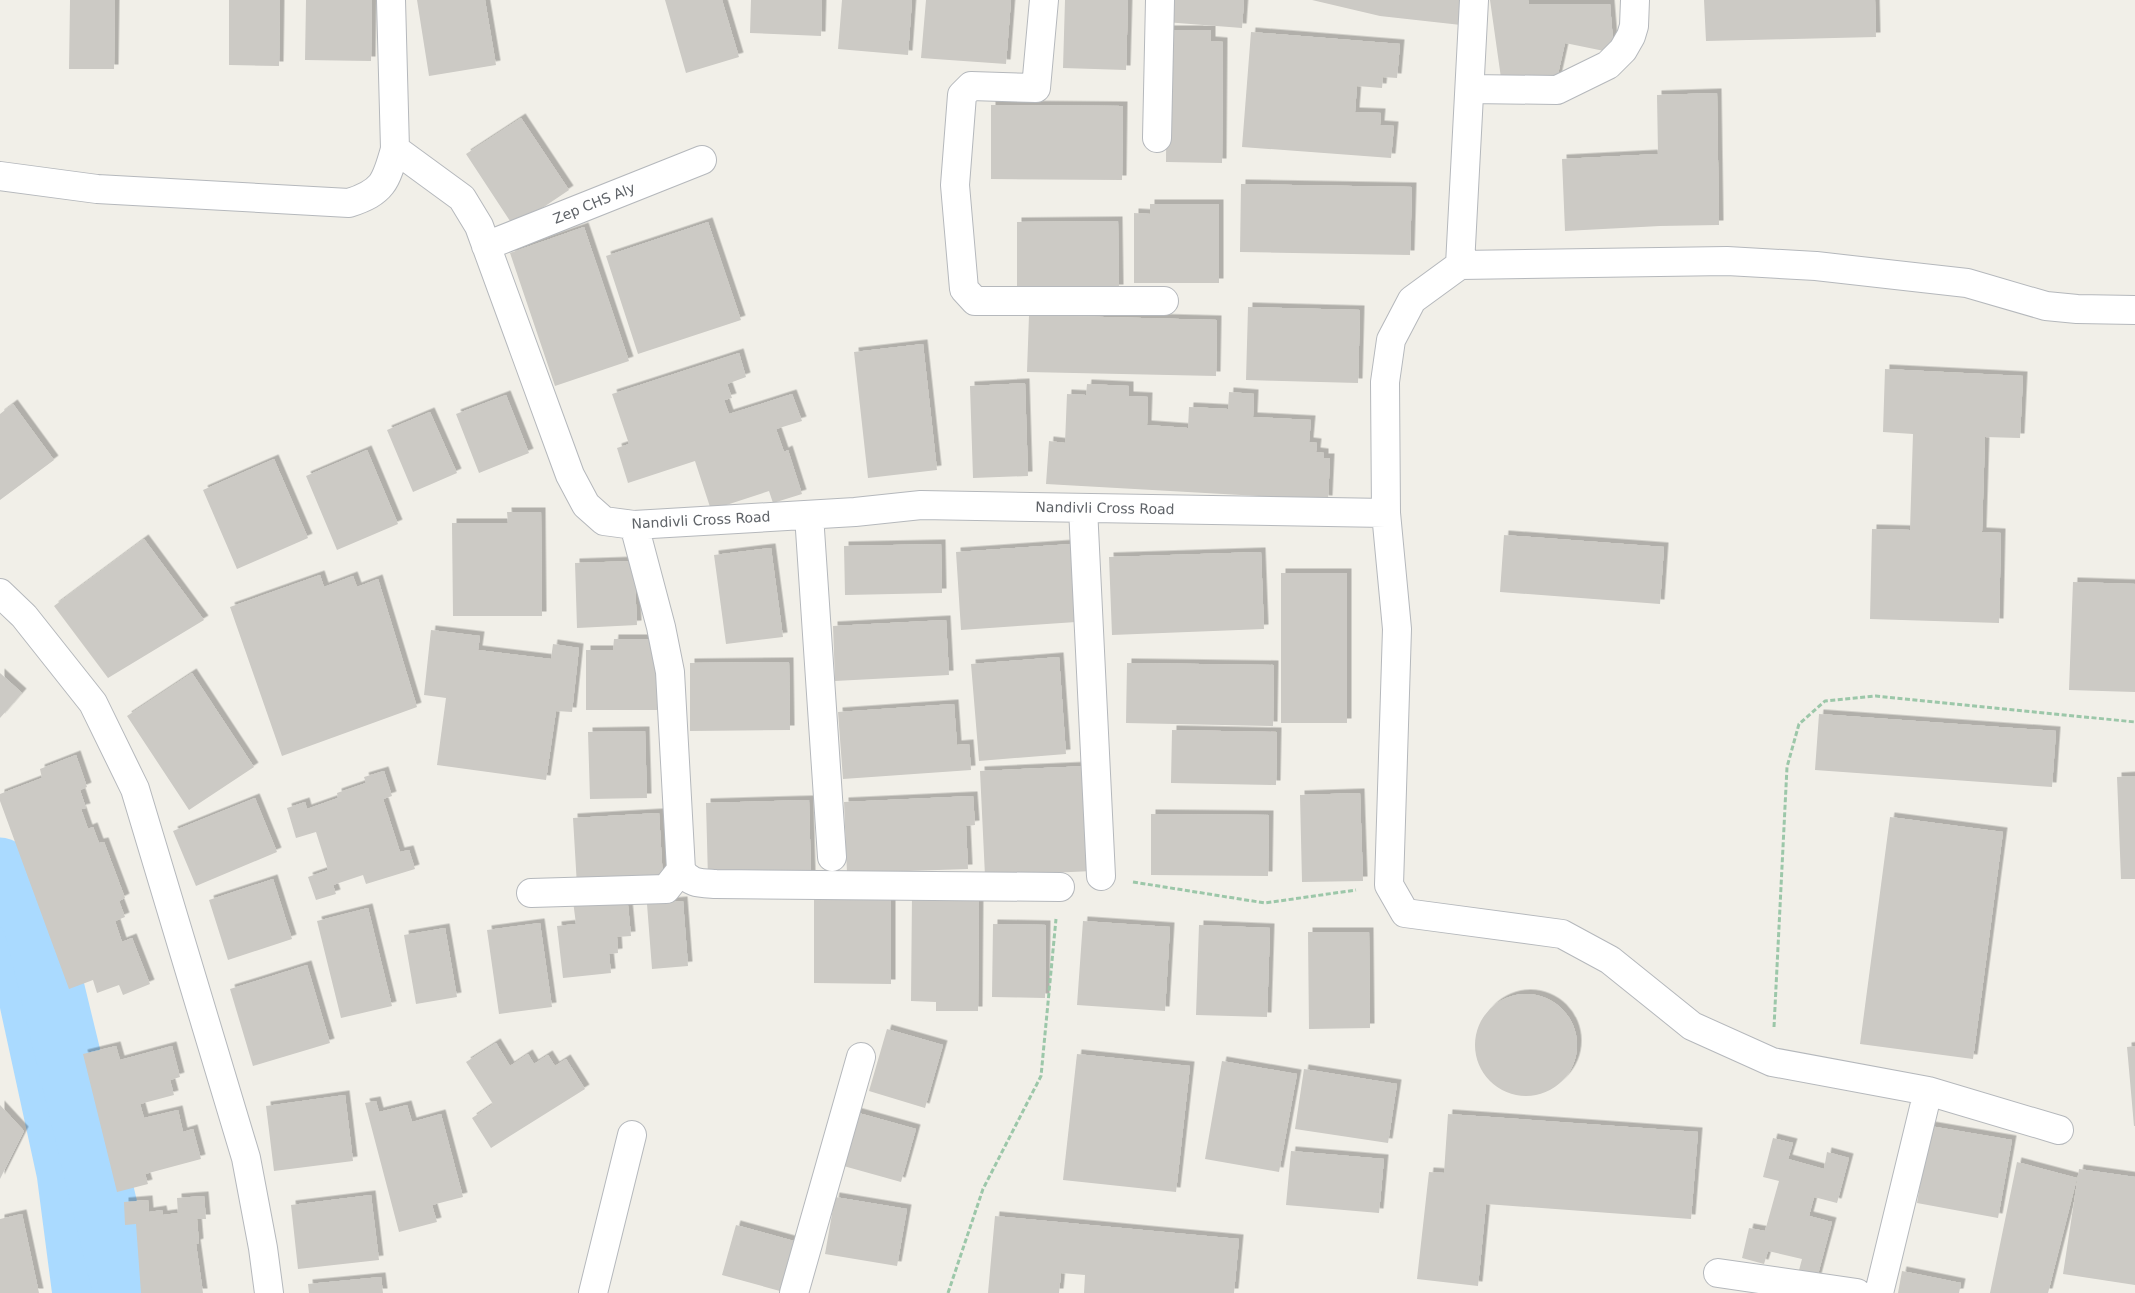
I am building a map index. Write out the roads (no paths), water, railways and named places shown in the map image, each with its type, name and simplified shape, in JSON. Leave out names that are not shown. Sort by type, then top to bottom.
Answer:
[{"type":"street","points":[[0,176],[97,189],[349,203],[369,196],[380,187],[389,172],[395,149],[391,0]]},
{"type":"street","points":[[1044,0],[1036,88],[971,86],[962,95],[954,185],[964,289],[975,301],[1164,301]]},
{"type":"street","points":[[1157,138],[1160,0]]},
{"type":"street","points":[[1460,264],[1474,0]]},
{"type":"street","points":[[1470,89],[1557,90],[1608,65],[1623,50],[1631,36],[1634,26],[1635,0]]},
{"type":"street","name":"Nandivli Cross Road","points":[[395,149],[462,198],[479,226],[570,475],[586,505],[604,521],[634,525],[809,515],[921,505],[1386,513]]},
{"type":"street","name":"Zep CHS Aly","points":[[486,246],[702,160]]},
{"type":"street","points":[[2059,1130],[1928,1091],[1772,1062],[1692,1026],[1610,960],[1562,934],[1405,913],[1389,885],[1397,629],[1386,513],[1386,382],[1391,340],[1412,300],[1460,264],[1727,261],[1816,266],[1967,282],[2046,306],[2077,309],[2135,310]]},
{"type":"street","points":[[1083,508],[1101,876]]},
{"type":"street","points":[[809,515],[832,857]]},
{"type":"street","points":[[634,525],[661,627],[670,672],[681,870],[687,879],[694,883],[716,884],[1060,887]]},
{"type":"street","points":[[0,593],[24,616],[93,704],[135,789],[246,1158],[263,1248],[269,1293]]},
{"type":"street","points":[[531,893],[666,889],[681,870]]},
{"type":"street","points":[[794,1293],[861,1057]]},
{"type":"street","points":[[1879,1293],[1928,1091]]},
{"type":"street","points":[[593,1293],[632,1135]]},
{"type":"street","points":[[1718,1273],[1857,1293]]},
{"type":"water","points":[[0,850],[112,1293],[52,1293],[37,1178],[0,1008]]},
{"type":"waterway","points":[[0,870],[35,919],[126,1293]]}]
